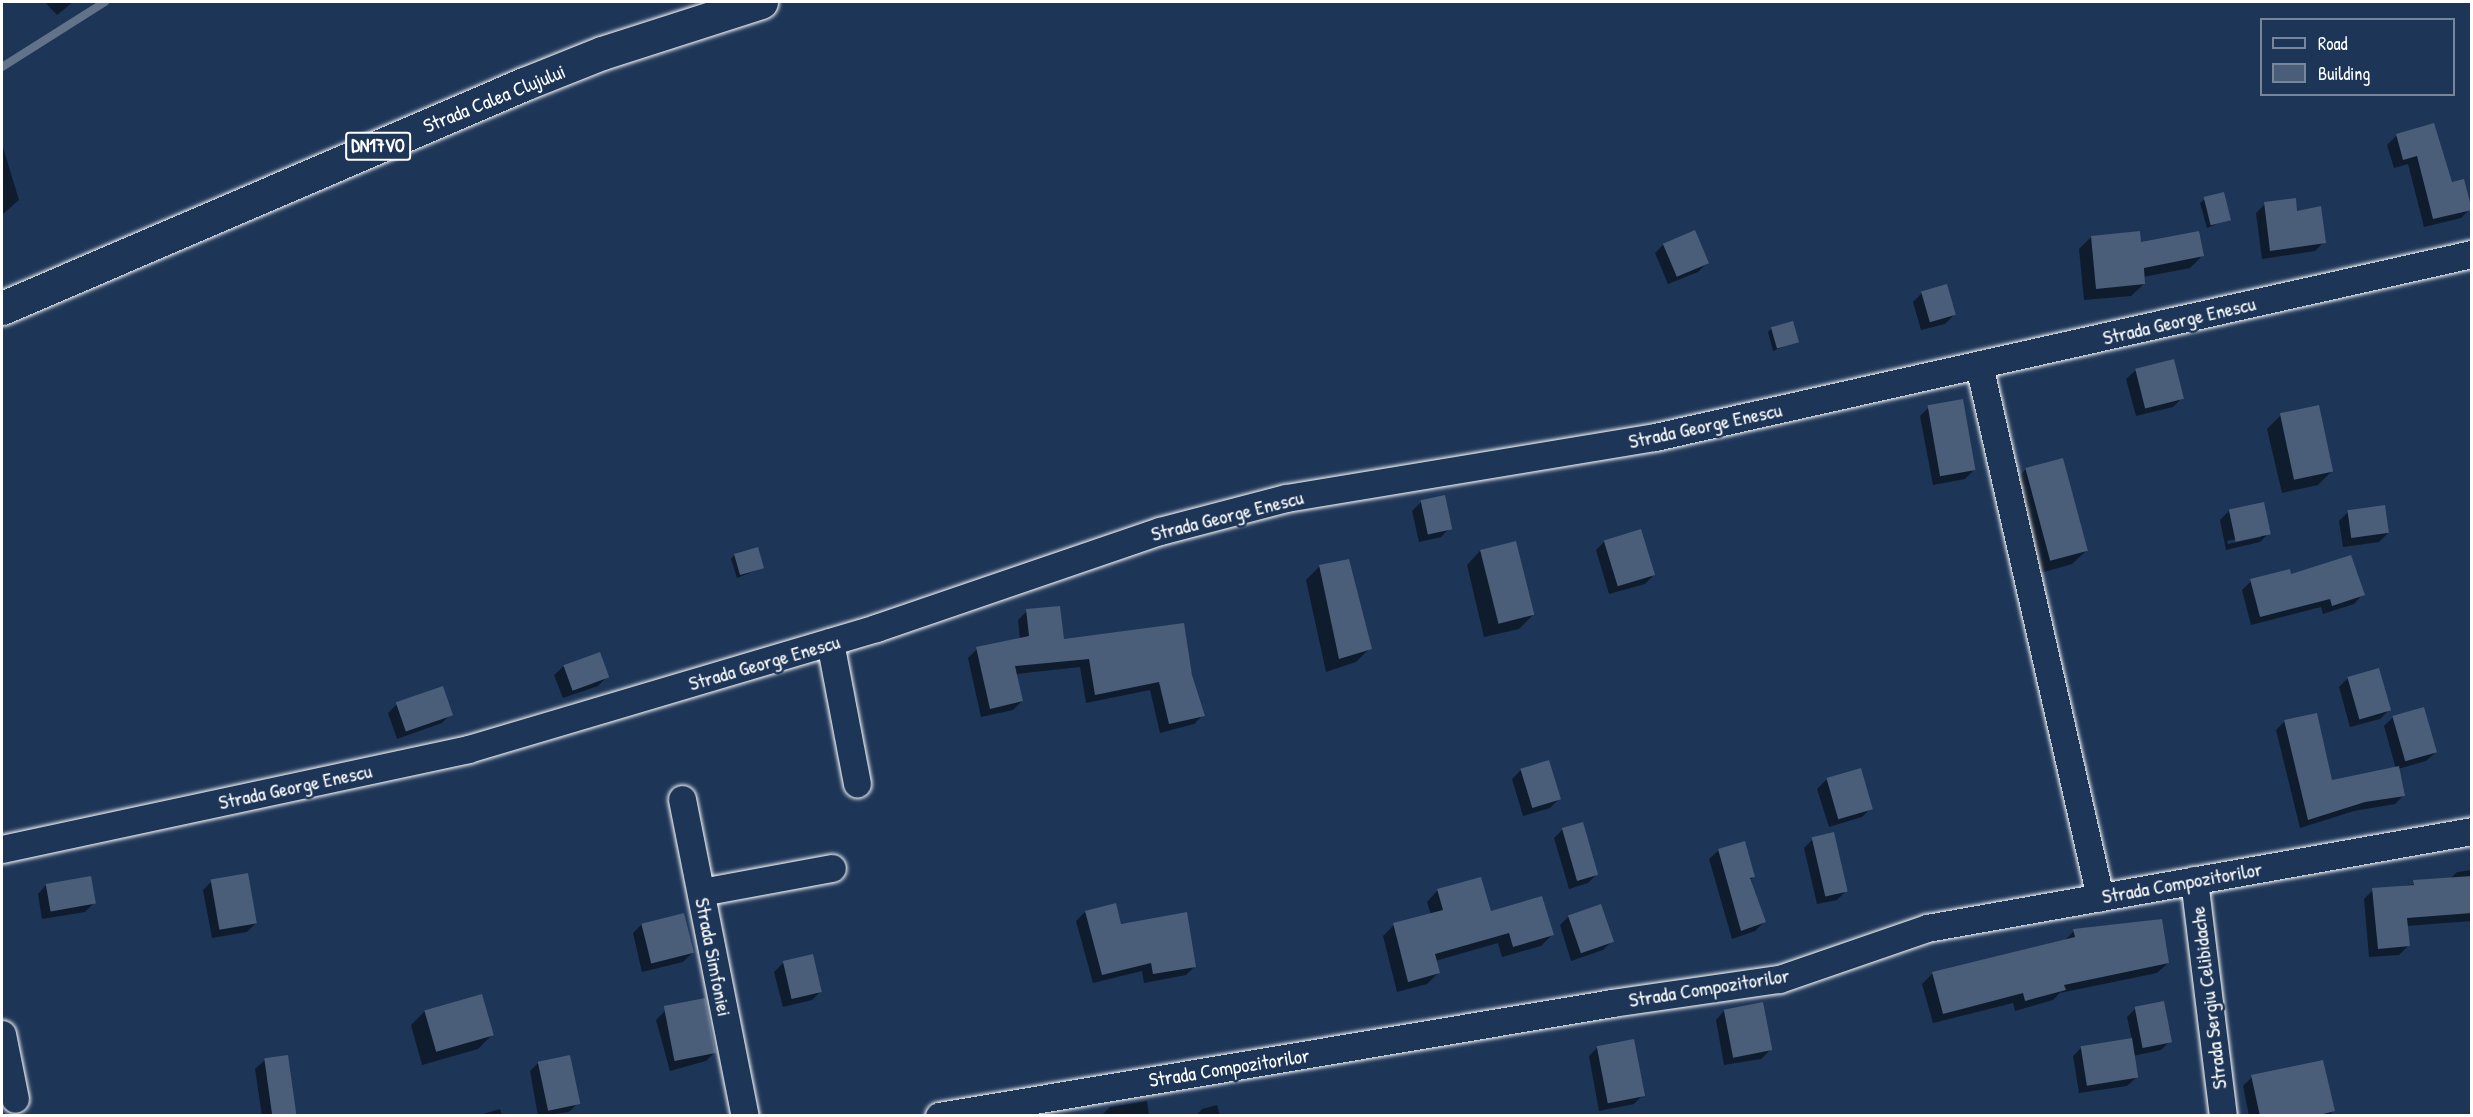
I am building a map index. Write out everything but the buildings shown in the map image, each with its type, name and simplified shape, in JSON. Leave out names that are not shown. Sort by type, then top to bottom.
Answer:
[{"type":"highway","name":"Strada Calea Clujului","points":[[2,308],[524,84],[602,53],[761,2]]},
{"type":"street","name":"Strada George Enescu","points":[[2,849],[468,749],[830,642],[1160,531],[1286,498],[1655,438],[2472,254]]},
{"type":"street","points":[[1979,365],[2100,897]]},
{"type":"street","points":[[830,642],[857,783]]},
{"type":"street","name":"Strada Simfoniei","points":[[682,799],[745,1116]]},
{"type":"street","name":"Strada Compozitorilor","points":[[939,1116],[1612,1002],[1779,979],[1927,928],[2472,831]]},
{"type":"street","points":[[701,892],[832,868]]},
{"type":"street","name":"Strada Sergiu Celibidache","points":[[2194,880],[2223,1116]]},
{"type":"street","points":[[2,1034],[15,1099]]},
{"type":"waterway","points":[[2,67],[105,2]]}]
